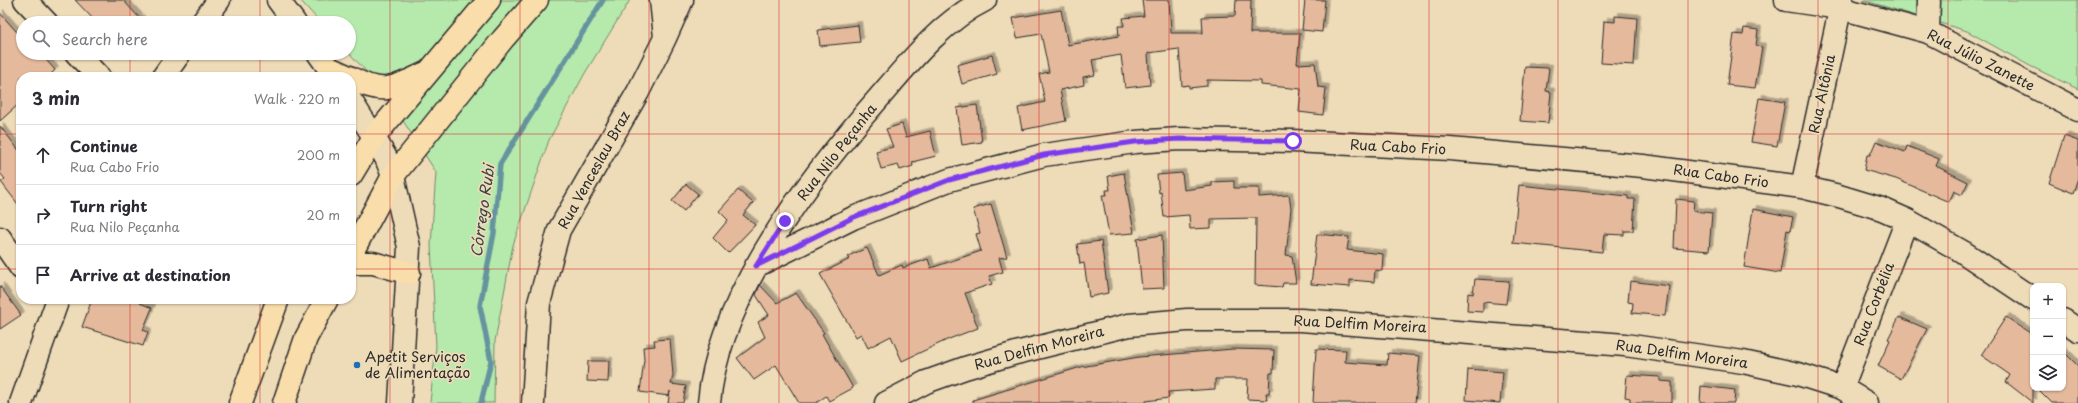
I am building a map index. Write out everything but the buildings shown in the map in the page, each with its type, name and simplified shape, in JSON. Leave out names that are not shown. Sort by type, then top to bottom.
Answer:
[{"type":"main road","points":[[356,167],[374,137],[489,0]]},
{"type":"main road","points":[[356,245],[393,176],[536,0]]},
{"type":"main road","points":[[328,66],[340,72]]},
{"type":"main road","points":[[356,81],[367,87],[380,89],[398,86],[430,71]]},
{"type":"main road","points":[[356,263],[373,263],[409,273]]},
{"type":"main road","points":[[240,403],[276,304]]},
{"type":"main road","points":[[284,403],[306,338],[324,304]]},
{"type":"street","points":[[25,0],[40,16]]},
{"type":"street","points":[[207,16],[219,0]]},
{"type":"street","points":[[278,0],[290,16]]},
{"type":"street","points":[[661,0],[665,38]]},
{"type":"street","name":"Rua Venceslau Braz","points":[[533,403],[539,303],[559,230],[638,92],[682,0]]},
{"type":"street","name":"Rua Nilo Peçanha","points":[[709,403],[710,387],[720,349],[732,316],[756,266],[817,174],[870,107],[936,34],[976,4],[985,0]]},
{"type":"street","name":"Rua Júlio Zanette","points":[[1786,0],[1841,4],[1928,32],[2078,110]]},
{"type":"street","points":[[1928,32],[1929,0]]},
{"type":"street","name":"Rua Altônia","points":[[1802,187],[1841,4]]},
{"type":"street","points":[[83,60],[94,72]]},
{"type":"street","points":[[167,72],[175,60]]},
{"type":"street","points":[[356,109],[374,137],[393,176],[409,247],[409,273],[404,315],[400,403]]},
{"type":"street","name":"Rua Cabo Frio","points":[[756,266],[852,218],[949,180],[1044,155],[1135,142],[1179,139],[1293,141],[1450,149],[1651,167],[1802,187],[1839,196],[1907,220],[1963,252],[2030,297]]},
{"type":"street","name":"Rua Corbélia","points":[[1842,388],[1907,220]]},
{"type":"street","points":[[0,238],[16,261]]},
{"type":"street","points":[[21,403],[51,304]]},
{"type":"street","name":"Rua Delfim Moreira","points":[[886,403],[926,382],[1016,352],[1129,325],[1187,320],[1301,320],[1625,345],[1743,362],[1798,374],[1842,388],[1867,403]]},
{"type":"street","points":[[2066,322],[2078,330]]},
{"type":"green space","points":[[300,0],[630,0],[585,73],[549,140],[513,245],[495,341],[494,403],[430,403],[436,346],[431,245],[436,172],[382,88],[356,60],[356,16],[315,16]]},
{"type":"green space","points":[[1863,0],[2078,0],[2078,89],[2030,66],[1967,31]]},
{"type":"waterway","name":"Córrego Rubi","points":[[481,403],[491,361],[480,306],[494,233],[500,164],[603,0]]},
{"type":"place","name":"Apetit Serviços de Alimentação","points":[[357,365]]},
{"type":"route","points":[[785,221],[756,266],[852,218],[949,180],[1044,155],[1135,142],[1179,139],[1293,141]]}]
